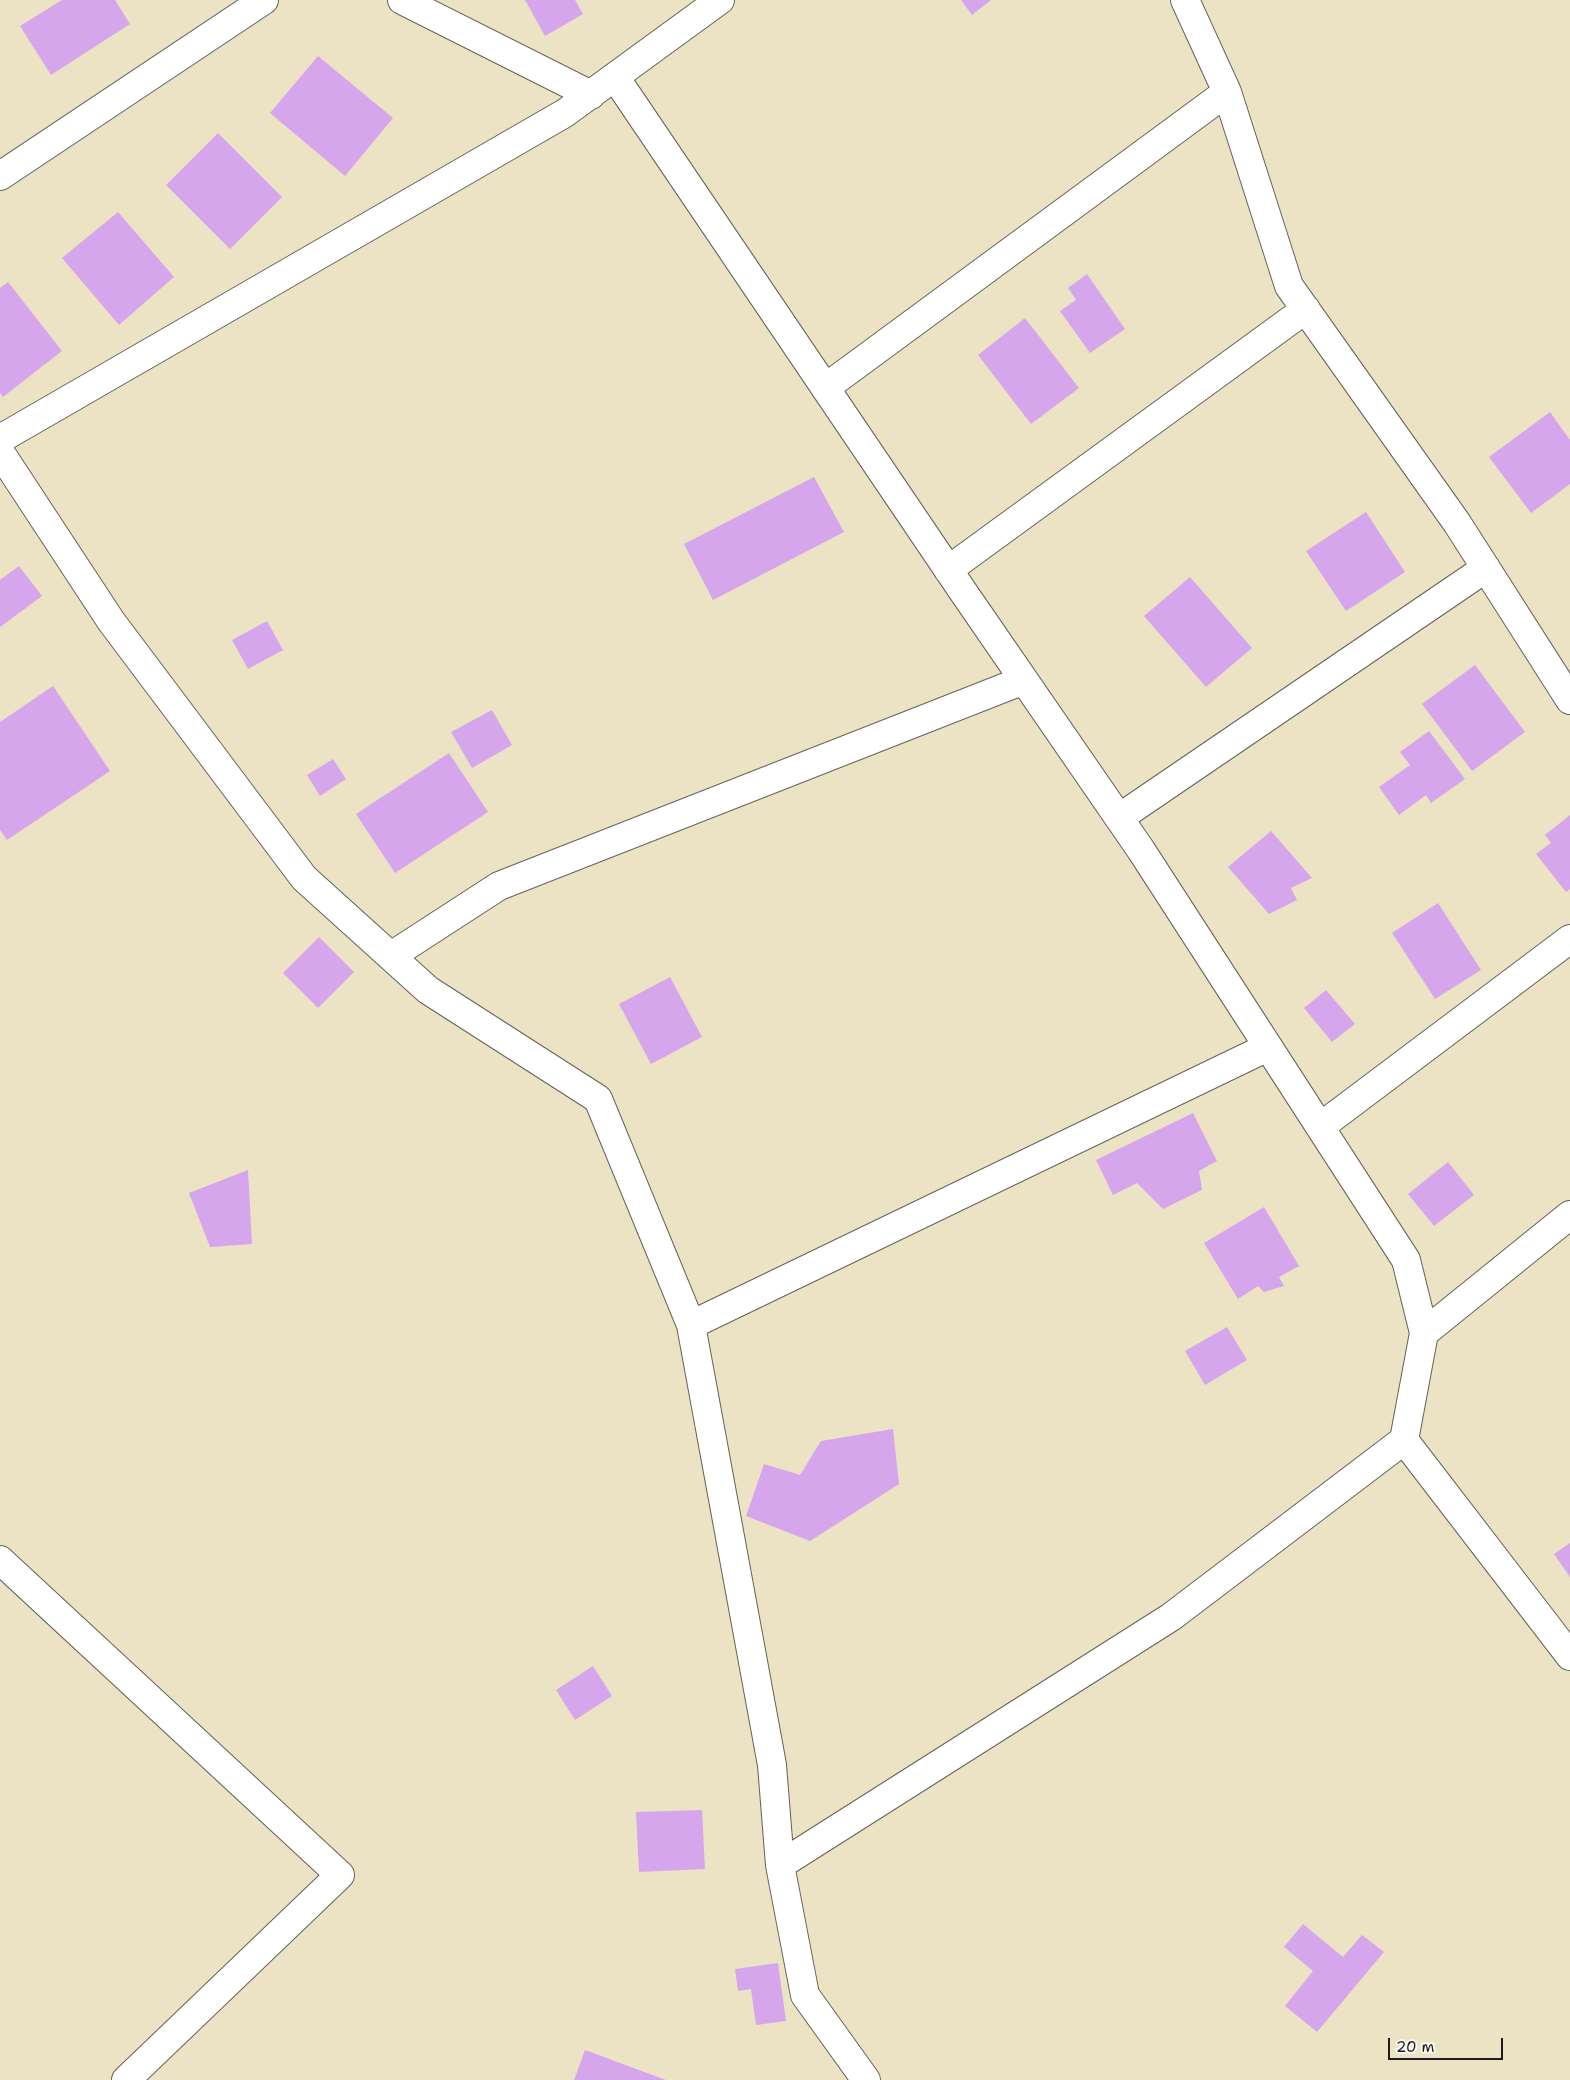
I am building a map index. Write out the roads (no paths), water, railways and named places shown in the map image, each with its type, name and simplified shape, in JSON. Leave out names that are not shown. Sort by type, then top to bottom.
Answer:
[{"type":"street","points":[[0,176],[264,0]]},
{"type":"street","points":[[402,0],[591,94]]},
{"type":"street","points":[[0,440],[556,118],[720,0]]},
{"type":"street","points":[[1185,0],[1227,92],[1289,286],[1457,523],[1570,700]]},
{"type":"street","points":[[615,77],[948,570],[1119,818],[1406,1260],[1424,1333],[1404,1440],[1171,1617],[780,1864]]},
{"type":"street","points":[[825,388],[1227,92]]},
{"type":"street","points":[[948,570],[1306,310]]},
{"type":"street","points":[[0,452],[111,621],[304,878],[428,990],[598,1098],[691,1325],[772,1764],[780,1864],[805,1994],[866,2080]]},
{"type":"street","points":[[1119,818],[1486,568]]},
{"type":"street","points":[[391,956],[499,886],[1024,680]]},
{"type":"street","points":[[1320,1127],[1570,939]]},
{"type":"street","points":[[691,1325],[1268,1047]]},
{"type":"street","points":[[1424,1333],[1570,1215]]},
{"type":"street","points":[[1404,1440],[1570,1656]]},
{"type":"street","points":[[0,1560],[340,1875],[126,2080]]}]
